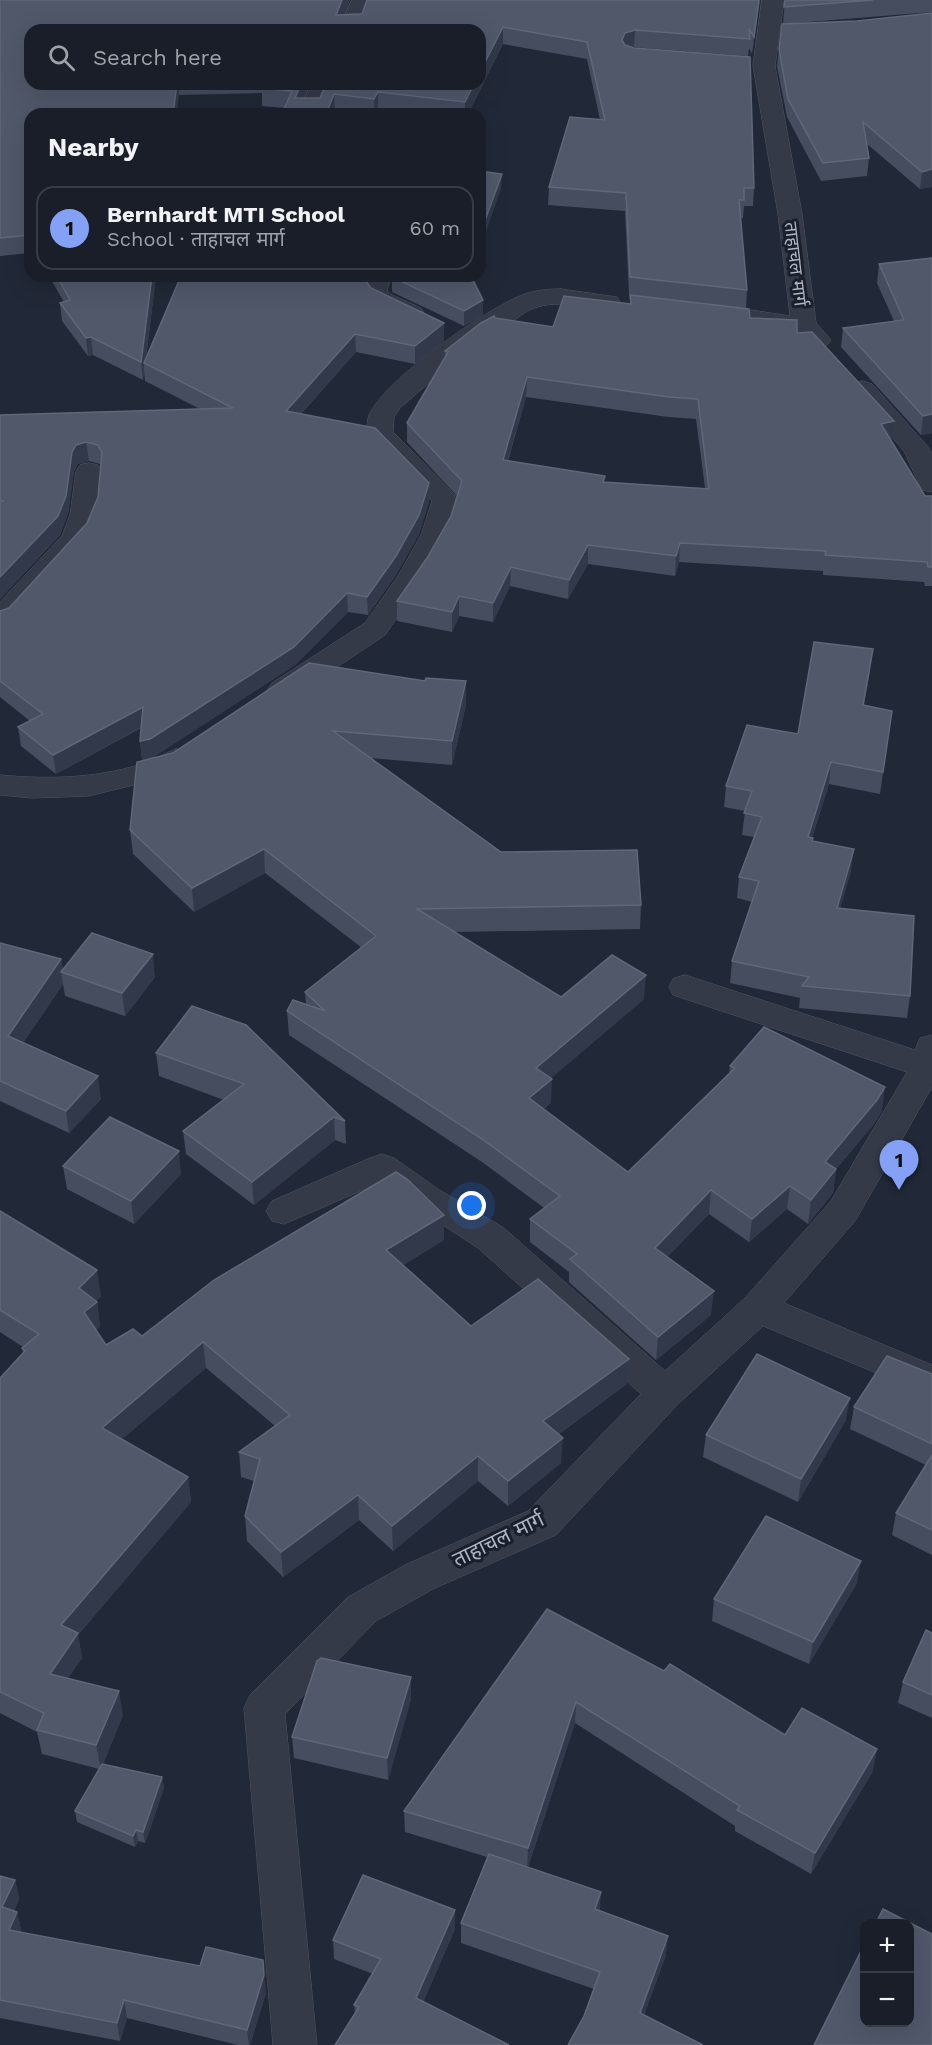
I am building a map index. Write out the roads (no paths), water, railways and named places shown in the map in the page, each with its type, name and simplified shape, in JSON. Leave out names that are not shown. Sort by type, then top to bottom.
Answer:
[{"type":"street","points":[[352,24],[363,0]]},
{"type":"street","name":"ताहाचल मार्ग","points":[[774,0],[778,33],[752,65],[790,214],[804,325],[924,447],[932,484]]},
{"type":"street","points":[[311,108],[319,90]]},
{"type":"street","points":[[378,282],[375,290],[381,298],[457,336],[471,335]]},
{"type":"street","points":[[259,705],[375,629],[411,577],[435,535],[446,500],[380,433],[382,414],[399,392],[471,335],[534,299],[569,297],[628,304]]},
{"type":"street","points":[[722,315],[804,325]]},
{"type":"street","points":[[0,619],[74,540],[85,517],[89,471]]},
{"type":"street","points":[[0,784],[32,788],[88,786],[163,768],[201,743]]},
{"type":"street","points":[[686,987],[929,1057]]},
{"type":"street","name":"ताहाचल मार्ग","points":[[295,2045],[264,1708],[362,1609],[421,1576],[542,1522],[665,1393],[758,1308],[843,1210],[880,1151],[929,1057]]},
{"type":"street","points":[[284,1211],[382,1167],[426,1198],[491,1238],[665,1393]]},
{"type":"street","points":[[758,1308],[932,1381]]},
{"type":"place","name":"Bernhardt MTI School","points":[[899,1190]]}]
